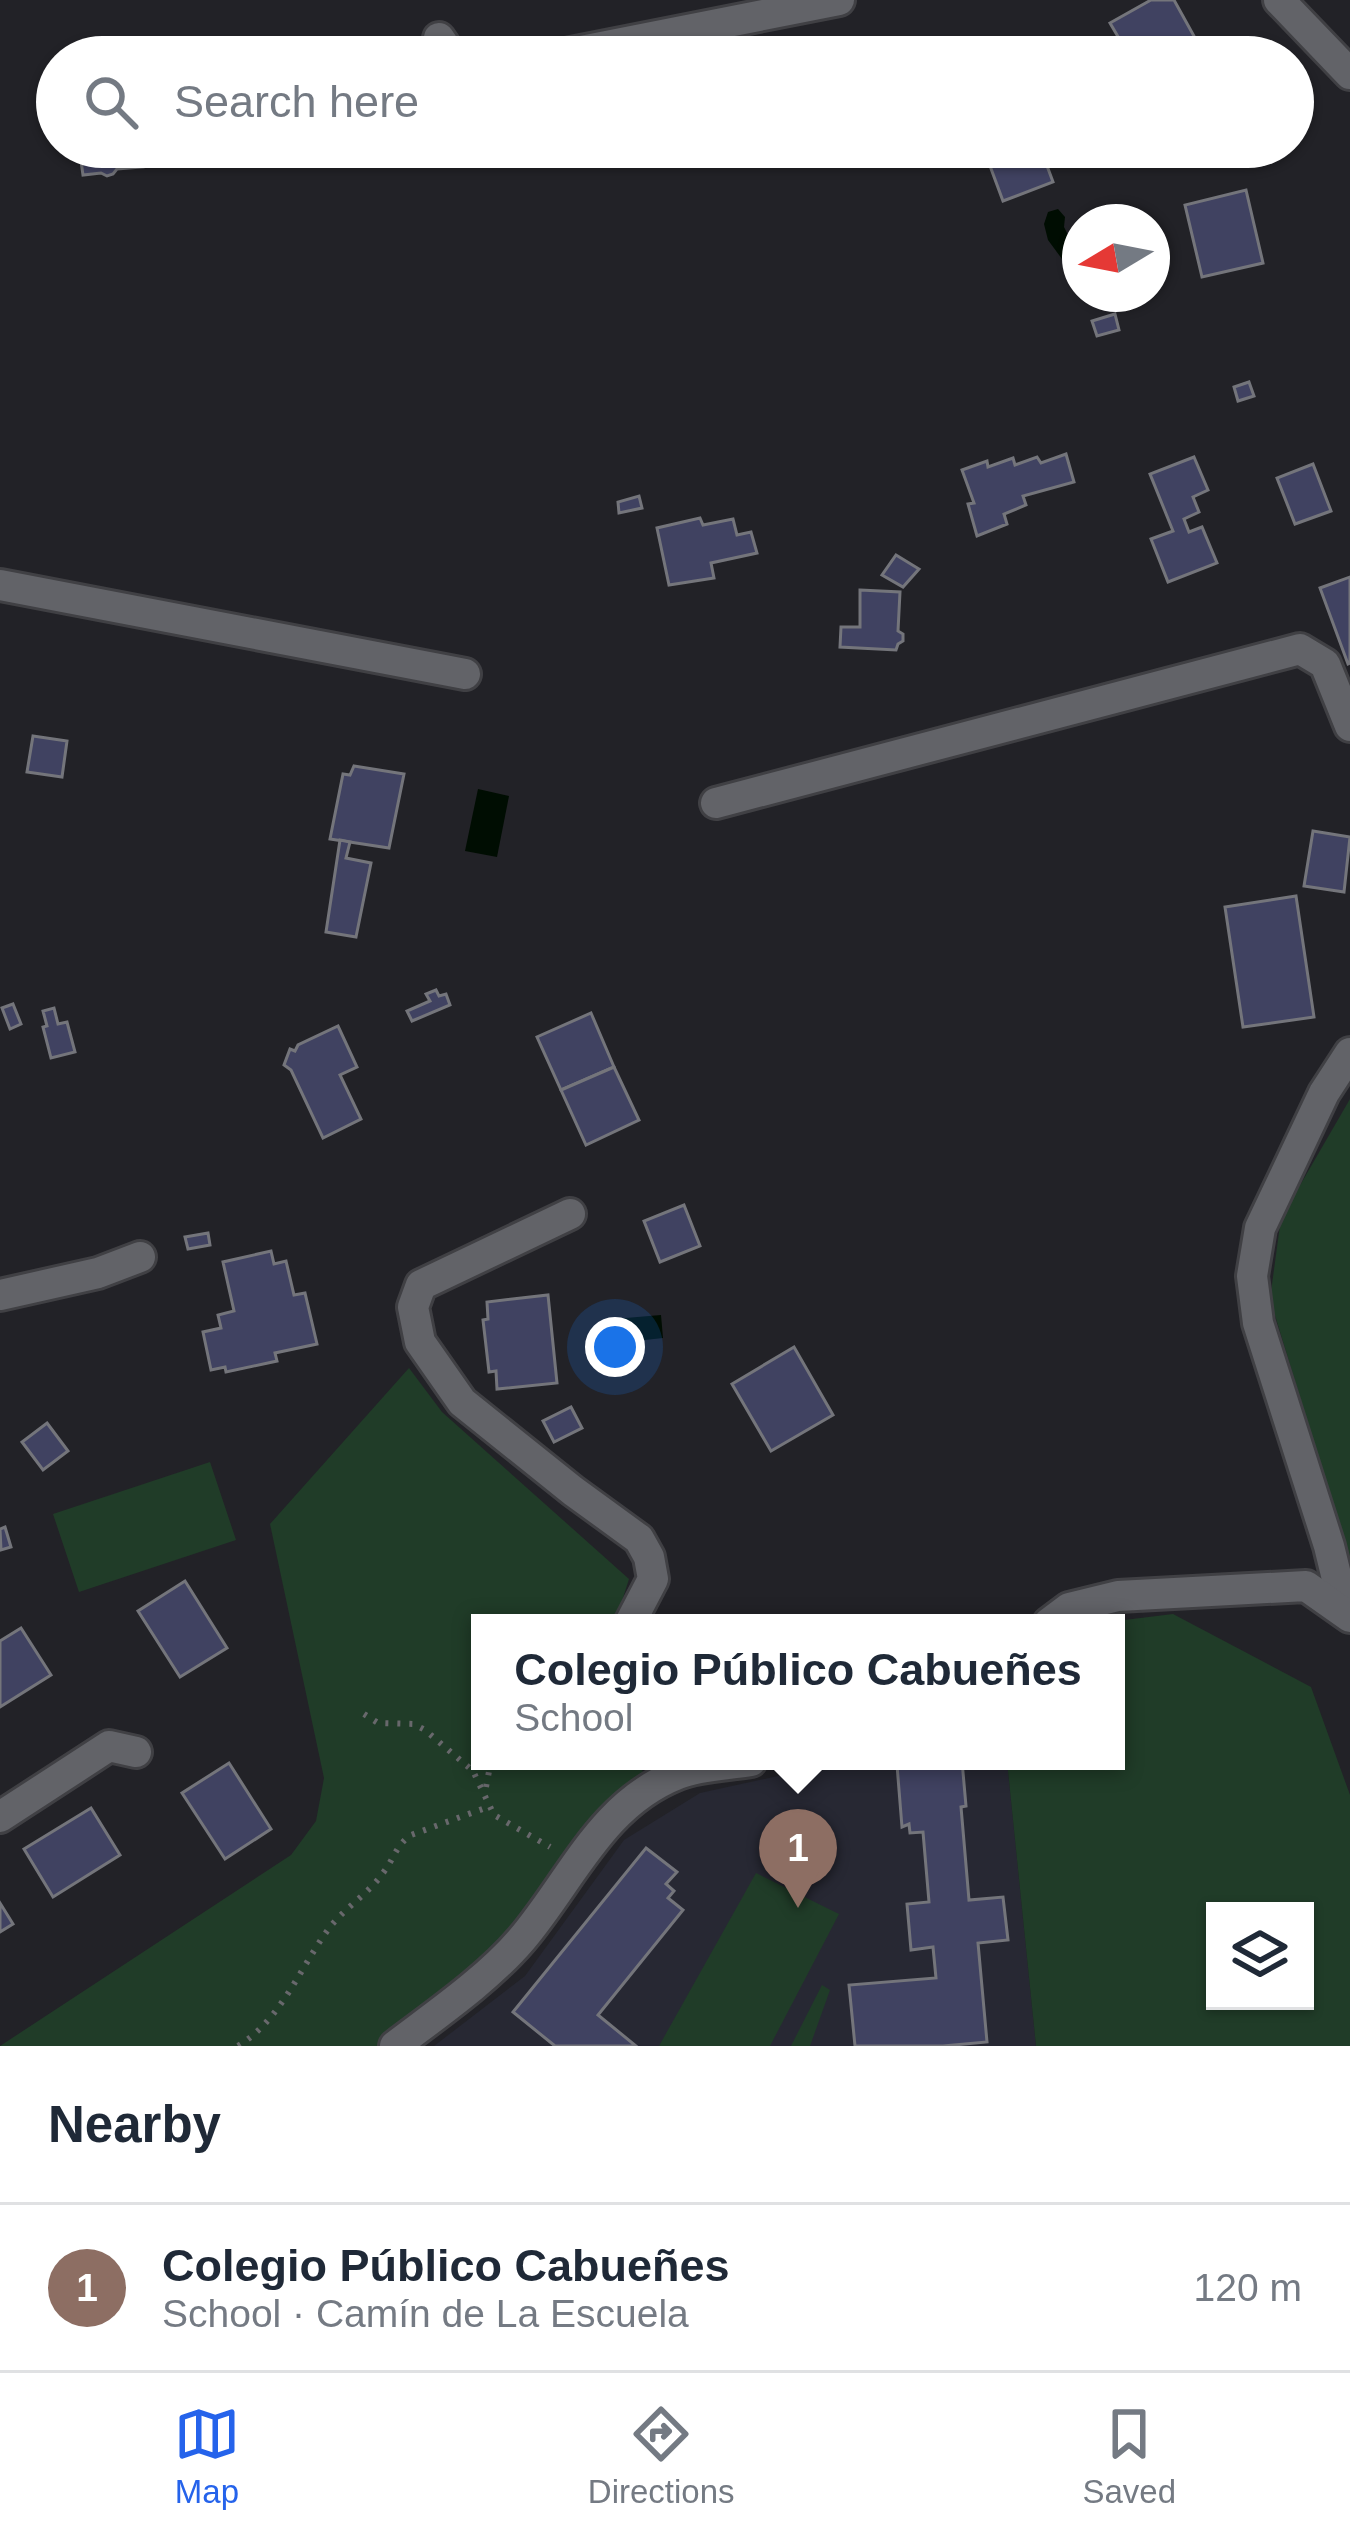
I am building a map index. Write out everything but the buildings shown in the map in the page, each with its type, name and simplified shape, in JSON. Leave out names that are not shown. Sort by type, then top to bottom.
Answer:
[{"type":"street","points":[[657,36],[839,0]]},
{"type":"street","points":[[1279,0],[1314,36]]},
{"type":"street","points":[[1314,36],[1350,74]]},
{"type":"street","points":[[0,585],[465,674]]},
{"type":"street","points":[[716,803],[1300,649],[1325,664],[1350,726]]},
{"type":"street","points":[[1348,1614],[1258,1323],[1252,1276],[1260,1228],[1324,1093],[1350,1053]]},
{"type":"street","points":[[570,1214],[422,1285],[413,1307],[420,1342],[462,1402],[639,1539],[653,1579],[635,1614]]},
{"type":"street","points":[[0,1295],[98,1273],[140,1256]]},
{"type":"street","points":[[1062,1614],[1118,1596],[1306,1586],[1348,1614]]},
{"type":"street","points":[[0,1817],[109,1746],[136,1752]]},
{"type":"street","points":[[395,2046],[521,1940],[612,1816],[670,1770]]},
{"type":"path","points":[[364,1714],[378,1723],[414,1724],[424,1730],[473,1772],[494,1815],[576,1863]]},
{"type":"path","points":[[485,1792],[489,1770]]},
{"type":"path","points":[[238,2046],[256,2035],[332,1925],[384,1872],[402,1841],[488,1807]]},
{"type":"shaded area","points":[[1058,209],[1062,214],[1062,259],[1048,240],[1044,224],[1048,212]]},
{"type":"shaded area","points":[[478,789],[509,796],[497,857],[465,851]]},
{"type":"shaded area","points":[[661,1315],[663,1338],[617,1343],[614,1319]]},
{"type":"shaded area","points":[[805,1770],[1008,1770],[1036,2046],[434,2046],[525,1976],[624,1840],[700,1793]]},
{"type":"green space","points":[[1350,1099],[1350,1561],[1270,1299],[1281,1218]]},
{"type":"green space","points":[[409,1368],[442,1412],[629,1579],[618,1614],[471,1614],[471,1770],[642,1770],[653,1785],[521,1940],[395,2046],[0,2046],[291,1855],[316,1821],[324,1778],[270,1524]]},
{"type":"green space","points":[[210,1462],[236,1540],[79,1592],[53,1514]]},
{"type":"green space","points":[[1173,1614],[1311,1687],[1350,1795],[1350,2046],[1036,2046],[1008,1770],[1125,1770],[1125,1620]]},
{"type":"green space","points":[[756,1873],[839,1914],[770,2046],[659,2046]]},
{"type":"green space","points":[[822,1985],[830,1990],[810,2046],[791,2046]]},
{"type":"place","name":"Colegio Público Cabueñes","points":[[798,1908]]}]
